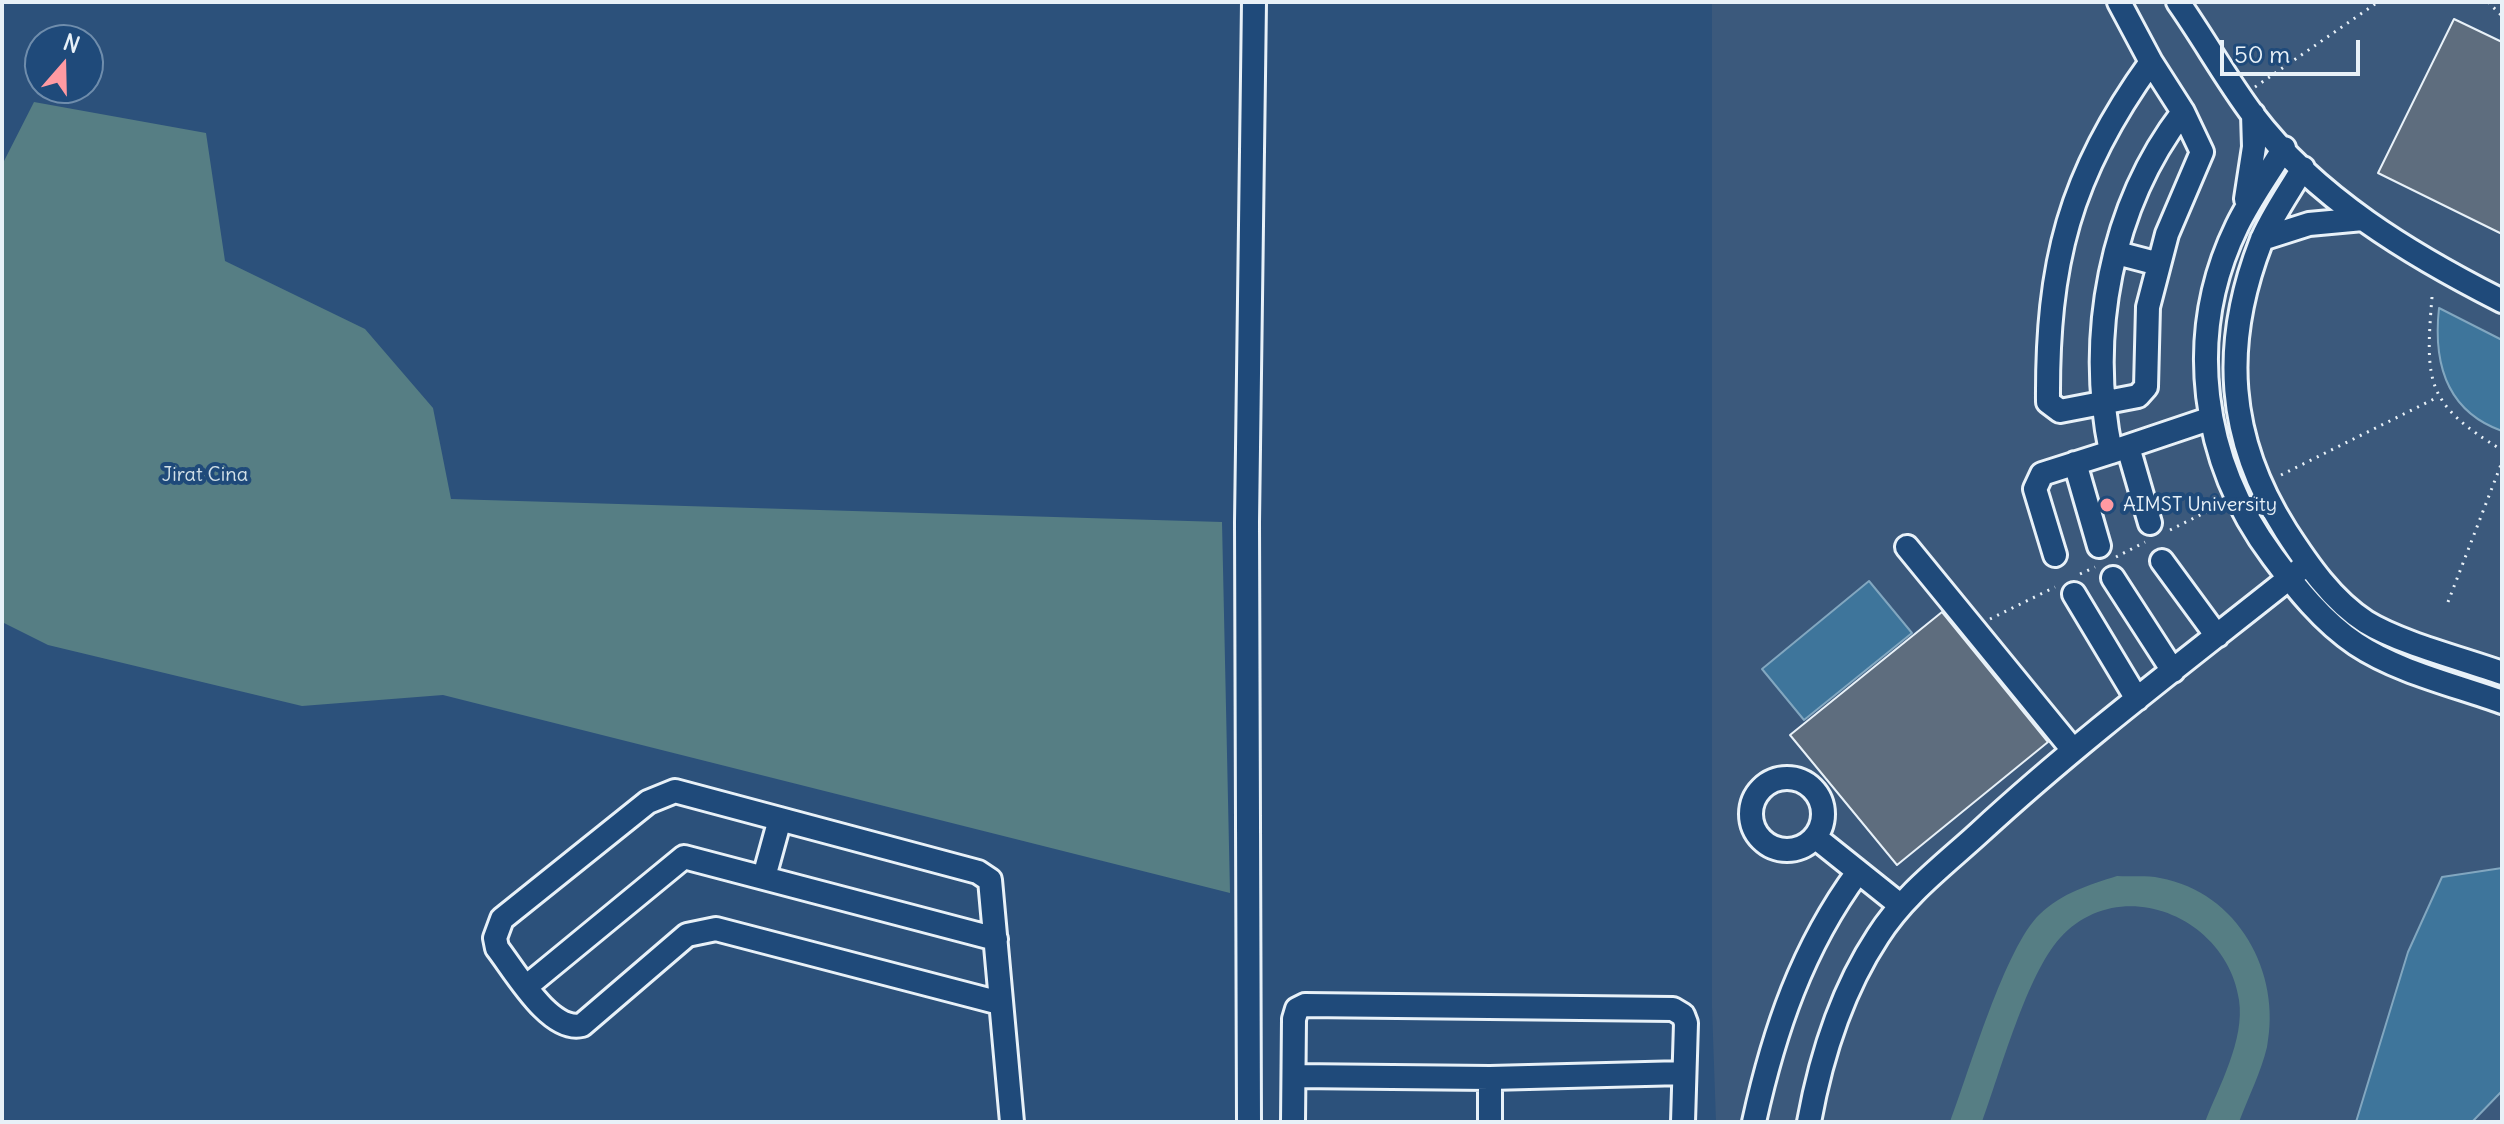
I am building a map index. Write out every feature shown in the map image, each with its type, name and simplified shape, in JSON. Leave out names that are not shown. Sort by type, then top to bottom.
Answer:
[{"type":"street","points":[[1249,1122],[1247,522],[1254,2]]},
{"type":"street","points":[[2119,2],[2151,62],[2183,112],[2202,152],[2167,234],[2148,307],[2146,387],[2138,396],[2060,411],[2048,402],[2048,333],[2064,235],[2087,168],[2115,112],[2151,62]]},
{"type":"street","points":[[2178,2],[2248,105],[2303,168],[2363,219],[2432,266],[2502,301]]},
{"type":"street","points":[[2248,105],[2251,187],[2209,315],[2205,383],[2209,419],[2235,498],[2289,578],[2337,630],[2358,645],[2502,702]]},
{"type":"street","points":[[2156,531],[2101,402],[2100,331],[2117,253],[2151,161],[2183,112]]},
{"type":"street","points":[[2237,227],[2284,148]]},
{"type":"street","points":[[2303,168],[2262,239],[2242,313],[2233,374],[2238,414],[2260,485],[2307,564],[2346,607],[2368,623],[2502,673]]},
{"type":"street","points":[[2262,239],[2309,224],[2363,219]]},
{"type":"street","points":[[2117,253],[2159,264]]},
{"type":"street","points":[[2055,555],[2035,489],[2042,474],[2209,419]]},
{"type":"street","points":[[2075,463],[2105,562],[2173,671]]},
{"type":"street","points":[[1907,547],[2073,750]]},
{"type":"street","points":[[2162,561],[2217,636]]},
{"type":"street","points":[[1809,1122],[1826,1048],[1846,995],[1877,937],[1900,905],[2073,750],[2307,564]]},
{"type":"street","points":[[2066,587],[2137,699]]},
{"type":"street","points":[[1000,1003],[716,929],[687,935],[582,1025],[571,1028],[553,1020],[497,948],[495,938],[502,919],[648,802],[675,791],[985,875],[990,880],[1012,1122]]},
{"type":"street","points":[[764,877],[780,819]]},
{"type":"street","points":[[1815,837],[1900,905]]},
{"type":"street","points":[[527,986],[684,857],[996,939]]},
{"type":"street","points":[[1754,1122],[1772,1047],[1799,971],[1830,910],[1858,872]]},
{"type":"street","points":[[1293,1122],[1294,1019],[1297,1009],[1305,1005],[1673,1009],[1681,1012],[1686,1023],[1683,1122]]},
{"type":"street","points":[[1295,1076],[1490,1078],[1684,1073]]},
{"type":"street","points":[[1490,1078],[1490,1122]]},
{"type":"path","points":[[2248,105],[2378,2]]},
{"type":"path","points":[[2488,2],[2502,16]]},
{"type":"path","points":[[2432,297],[2428,342],[2430,374],[2438,397],[2462,426],[2502,450]]},
{"type":"path","points":[[2260,485],[2438,397]]},
{"type":"path","points":[[2448,602],[2502,462]]},
{"type":"path","points":[[1973,627],[2066,587],[2156,531],[2235,498]]},
{"type":"shaded area","name":"AIMST University","points":[[1712,2],[2502,2],[2502,1122],[1716,1122],[1712,1008]]},
{"type":"shaded area","points":[[2439,308],[2502,340],[2502,431],[2468,411],[2447,383],[2438,348]]},
{"type":"shaded area","points":[[1869,581],[1912,633],[1804,720],[1762,669]]},
{"type":"shaded area","points":[[2502,868],[2502,1091],[2472,1122],[2356,1122],[2408,952],[2442,877]]},
{"type":"green space","name":"Jirat Cina","points":[[33,104],[206,133],[225,261],[365,329],[433,408],[451,499],[1222,522],[1230,893],[443,695],[302,706],[48,645],[2,622],[2,165]]},
{"type":"green space","points":[[2117,876],[2155,877],[2188,886],[2212,900],[2232,918],[2248,940],[2268,991],[2270,1019],[2267,1047],[2239,1122],[2205,1122],[2230,1062],[2238,1031],[2239,1000],[2230,971],[2214,946],[2193,927],[2168,913],[2140,907],[2112,908],[2084,918],[2060,938],[2036,975],[1982,1122],[1950,1122],[2001,981],[2027,930],[2057,900]]},
{"type":"building","points":[[2454,19],[2502,42],[2502,234],[2378,173]]},
{"type":"building","points":[[1942,612],[2048,742],[1897,865],[1790,735]]},
{"type":"place","name":"AIMST University","points":[[2107,505]]}]
